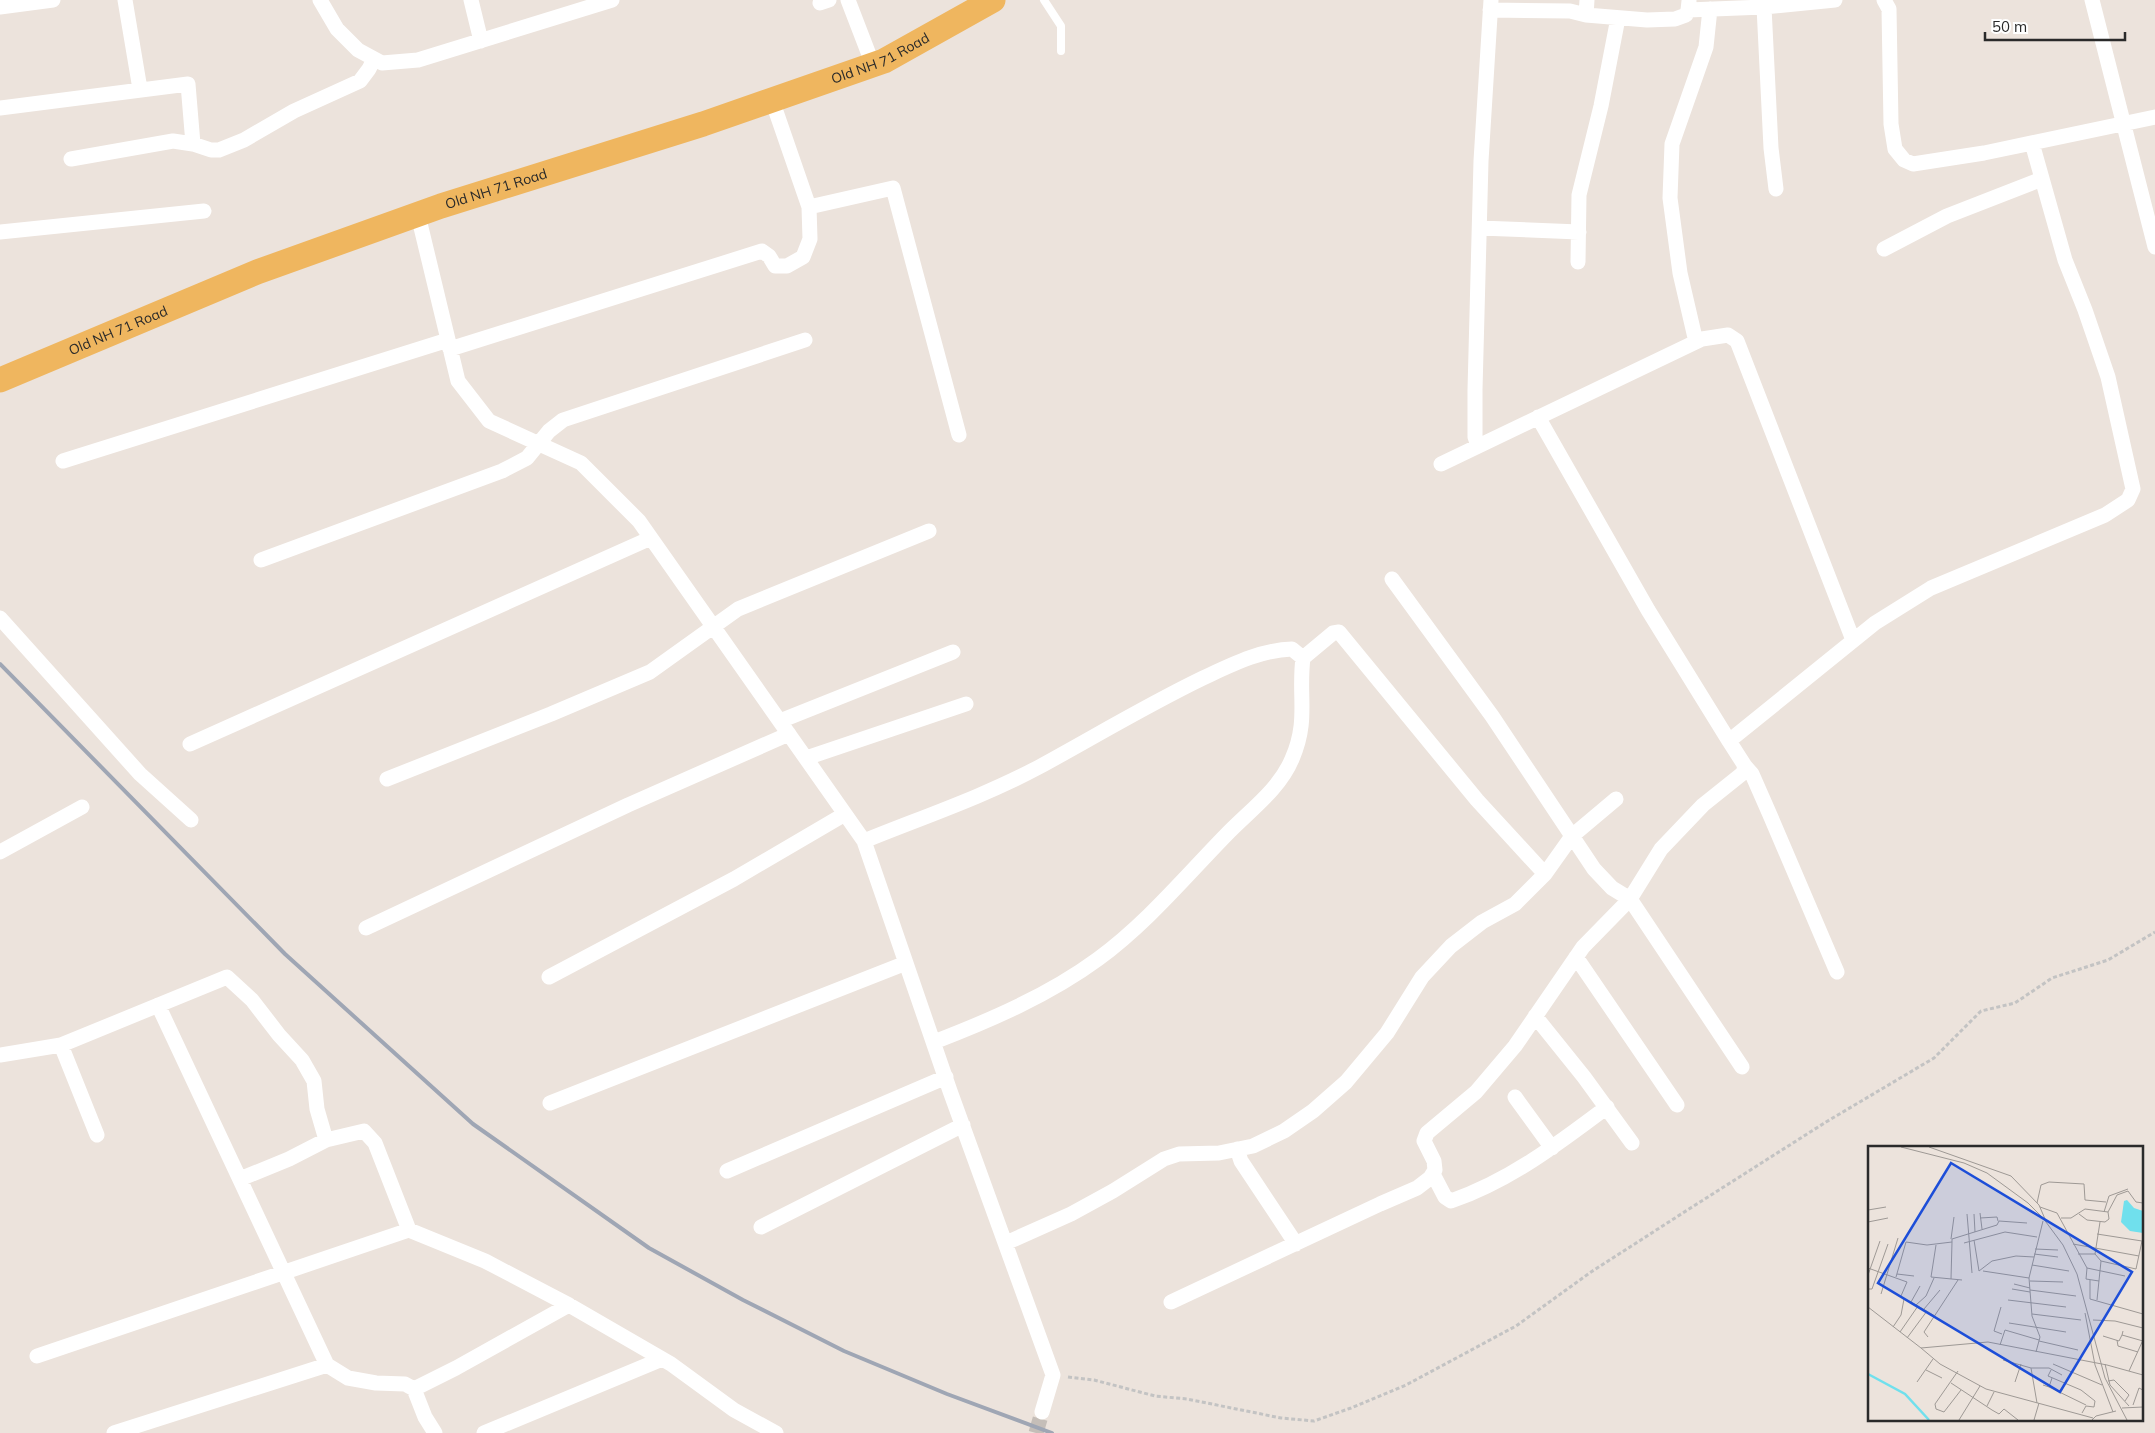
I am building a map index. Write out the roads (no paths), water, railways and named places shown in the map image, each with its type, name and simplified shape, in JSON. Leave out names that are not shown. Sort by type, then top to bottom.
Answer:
[{"type":"main road","name":"Old NH 71 Road","points":[[0,380],[257,272],[418,215],[703,124],[884,61],[993,0]]},
{"type":"street","points":[[0,8],[53,0]]},
{"type":"street","points":[[125,0],[140,89]]},
{"type":"street","points":[[320,0],[337,30],[358,50],[382,63],[418,60],[612,0]]},
{"type":"street","points":[[471,0],[480,41]]},
{"type":"street","points":[[848,0],[873,65]]},
{"type":"street","points":[[1478,446],[1476,437],[1476,390],[1481,162],[1490,5],[1570,11],[1587,8],[1618,18],[1647,20],[1675,19],[1686,15],[1688,5],[1710,9],[1764,7],[1835,0]]},
{"type":"street","points":[[1884,0],[1889,9],[1891,124],[1895,149],[1904,160],[1913,164],[2032,143],[2155,117]]},
{"type":"street","points":[[2092,0],[2155,247]]},
{"type":"street","points":[[1764,7],[1771,148],[1776,189]]},
{"type":"street","points":[[1696,342],[1680,273],[1670,198],[1672,144],[1706,47],[1710,9]]},
{"type":"street","points":[[1578,262],[1579,195],[1601,106],[1618,18]]},
{"type":"street","points":[[71,159],[173,142],[193,144],[211,150],[220,150],[244,140],[294,111],[360,81],[374,59]]},
{"type":"street","points":[[0,108],[188,84],[193,144]]},
{"type":"street","points":[[63,461],[762,251],[769,256],[776,266],[786,266],[803,257],[810,239],[809,207],[772,100]]},
{"type":"street","points":[[1729,741],[1875,623],[1931,588],[2105,515],[2128,500],[2133,490],[2108,377],[2085,310],[2064,260],[2032,143]]},
{"type":"street","points":[[1884,249],[1947,216],[2042,179]]},
{"type":"street","points":[[809,207],[893,188],[959,435]]},
{"type":"street","points":[[0,232],[204,211]]},
{"type":"street","points":[[418,215],[458,382],[489,421],[581,463],[639,522],[864,841],[1053,1375],[1042,1412]]},
{"type":"street","points":[[1480,228],[1579,232]]},
{"type":"street","points":[[1441,464],[1696,342],[1728,335],[1737,341],[1853,640]]},
{"type":"street","points":[[261,560],[502,471],[527,458],[549,430],[563,420],[805,340]]},
{"type":"street","points":[[1538,417],[1648,610],[1729,741],[1752,774],[1837,972]]},
{"type":"street","points":[[387,778],[552,714],[650,672],[738,609],[929,531]]},
{"type":"street","points":[[190,744],[650,538]]},
{"type":"street","points":[[1392,579],[1492,716],[1594,869],[1612,888],[1630,899],[1742,1067]]},
{"type":"street","points":[[0,618],[140,774],[192,820]]},
{"type":"street","points":[[934,1042],[983,1023],[1063,983],[1099,958],[1132,930],[1273,789],[1291,760],[1301,734],[1303,710],[1301,674],[1303,658],[1333,633],[1339,632],[1477,800],[1545,874]]},
{"type":"street","points":[[864,841],[985,793],[1039,767],[1147,706],[1235,663],[1276,649],[1292,649],[1303,658]]},
{"type":"street","points":[[780,721],[953,652]]},
{"type":"street","points":[[806,758],[966,704]]},
{"type":"street","points":[[366,928],[628,805],[789,734]]},
{"type":"street","points":[[1171,1302],[1417,1188],[1433,1174],[1435,1170],[1434,1161],[1424,1141],[1427,1133],[1476,1092],[1515,1046],[1583,947],[1630,899],[1661,849],[1703,805],[1744,773],[1745,766]]},
{"type":"street","points":[[1006,1243],[1071,1214],[1113,1192],[1164,1159],[1179,1154],[1219,1153],[1253,1146],[1284,1131],[1313,1111],[1346,1082],[1387,1033],[1422,977],[1451,946],[1482,922],[1515,904],[1545,874],[1572,836],[1616,799]]},
{"type":"street","points":[[0,852],[82,807]]},
{"type":"street","points":[[549,977],[734,880],[845,814]]},
{"type":"street","points":[[1576,957],[1677,1105]]},
{"type":"street","points":[[550,1103],[906,963]]},
{"type":"street","points":[[0,1055],[61,1045],[227,976],[252,1000],[306,1067],[314,1081],[326,1140]]},
{"type":"street","points":[[158,1005],[328,1364],[348,1378],[376,1383],[405,1384],[414,1389],[425,1417],[435,1433]]},
{"type":"street","points":[[1535,1016],[1607,1107],[1632,1143]]},
{"type":"street","points":[[61,1045],[98,1135]]},
{"type":"street","points":[[727,1171],[946,1077]]},
{"type":"street","points":[[1515,1097],[1552,1148]]},
{"type":"street","points":[[1433,1174],[1446,1197],[1451,1201],[1465,1196],[1526,1166],[1607,1107]]},
{"type":"street","points":[[761,1227],[963,1125]]},
{"type":"street","points":[[240,1179],[289,1159],[326,1140],[364,1130],[375,1143],[409,1230]]},
{"type":"street","points":[[1237,1149],[1241,1161],[1296,1244]]},
{"type":"street","points":[[37,1356],[409,1230],[485,1261],[569,1305],[662,1359],[734,1410],[776,1433]]},
{"type":"street","points":[[414,1389],[456,1368],[569,1305]]},
{"type":"street","points":[[484,1433],[662,1359]]},
{"type":"street","points":[[114,1433],[328,1364]]},
{"type":"lane","points":[[1044,0],[1061,26],[1061,51]]},
{"type":"tunnel","points":[[1036,1433],[1042,1412]]},
{"type":"railway","points":[[0,664],[285,954],[473,1124],[649,1248],[743,1300],[844,1351],[947,1394],[1052,1433]]}]
